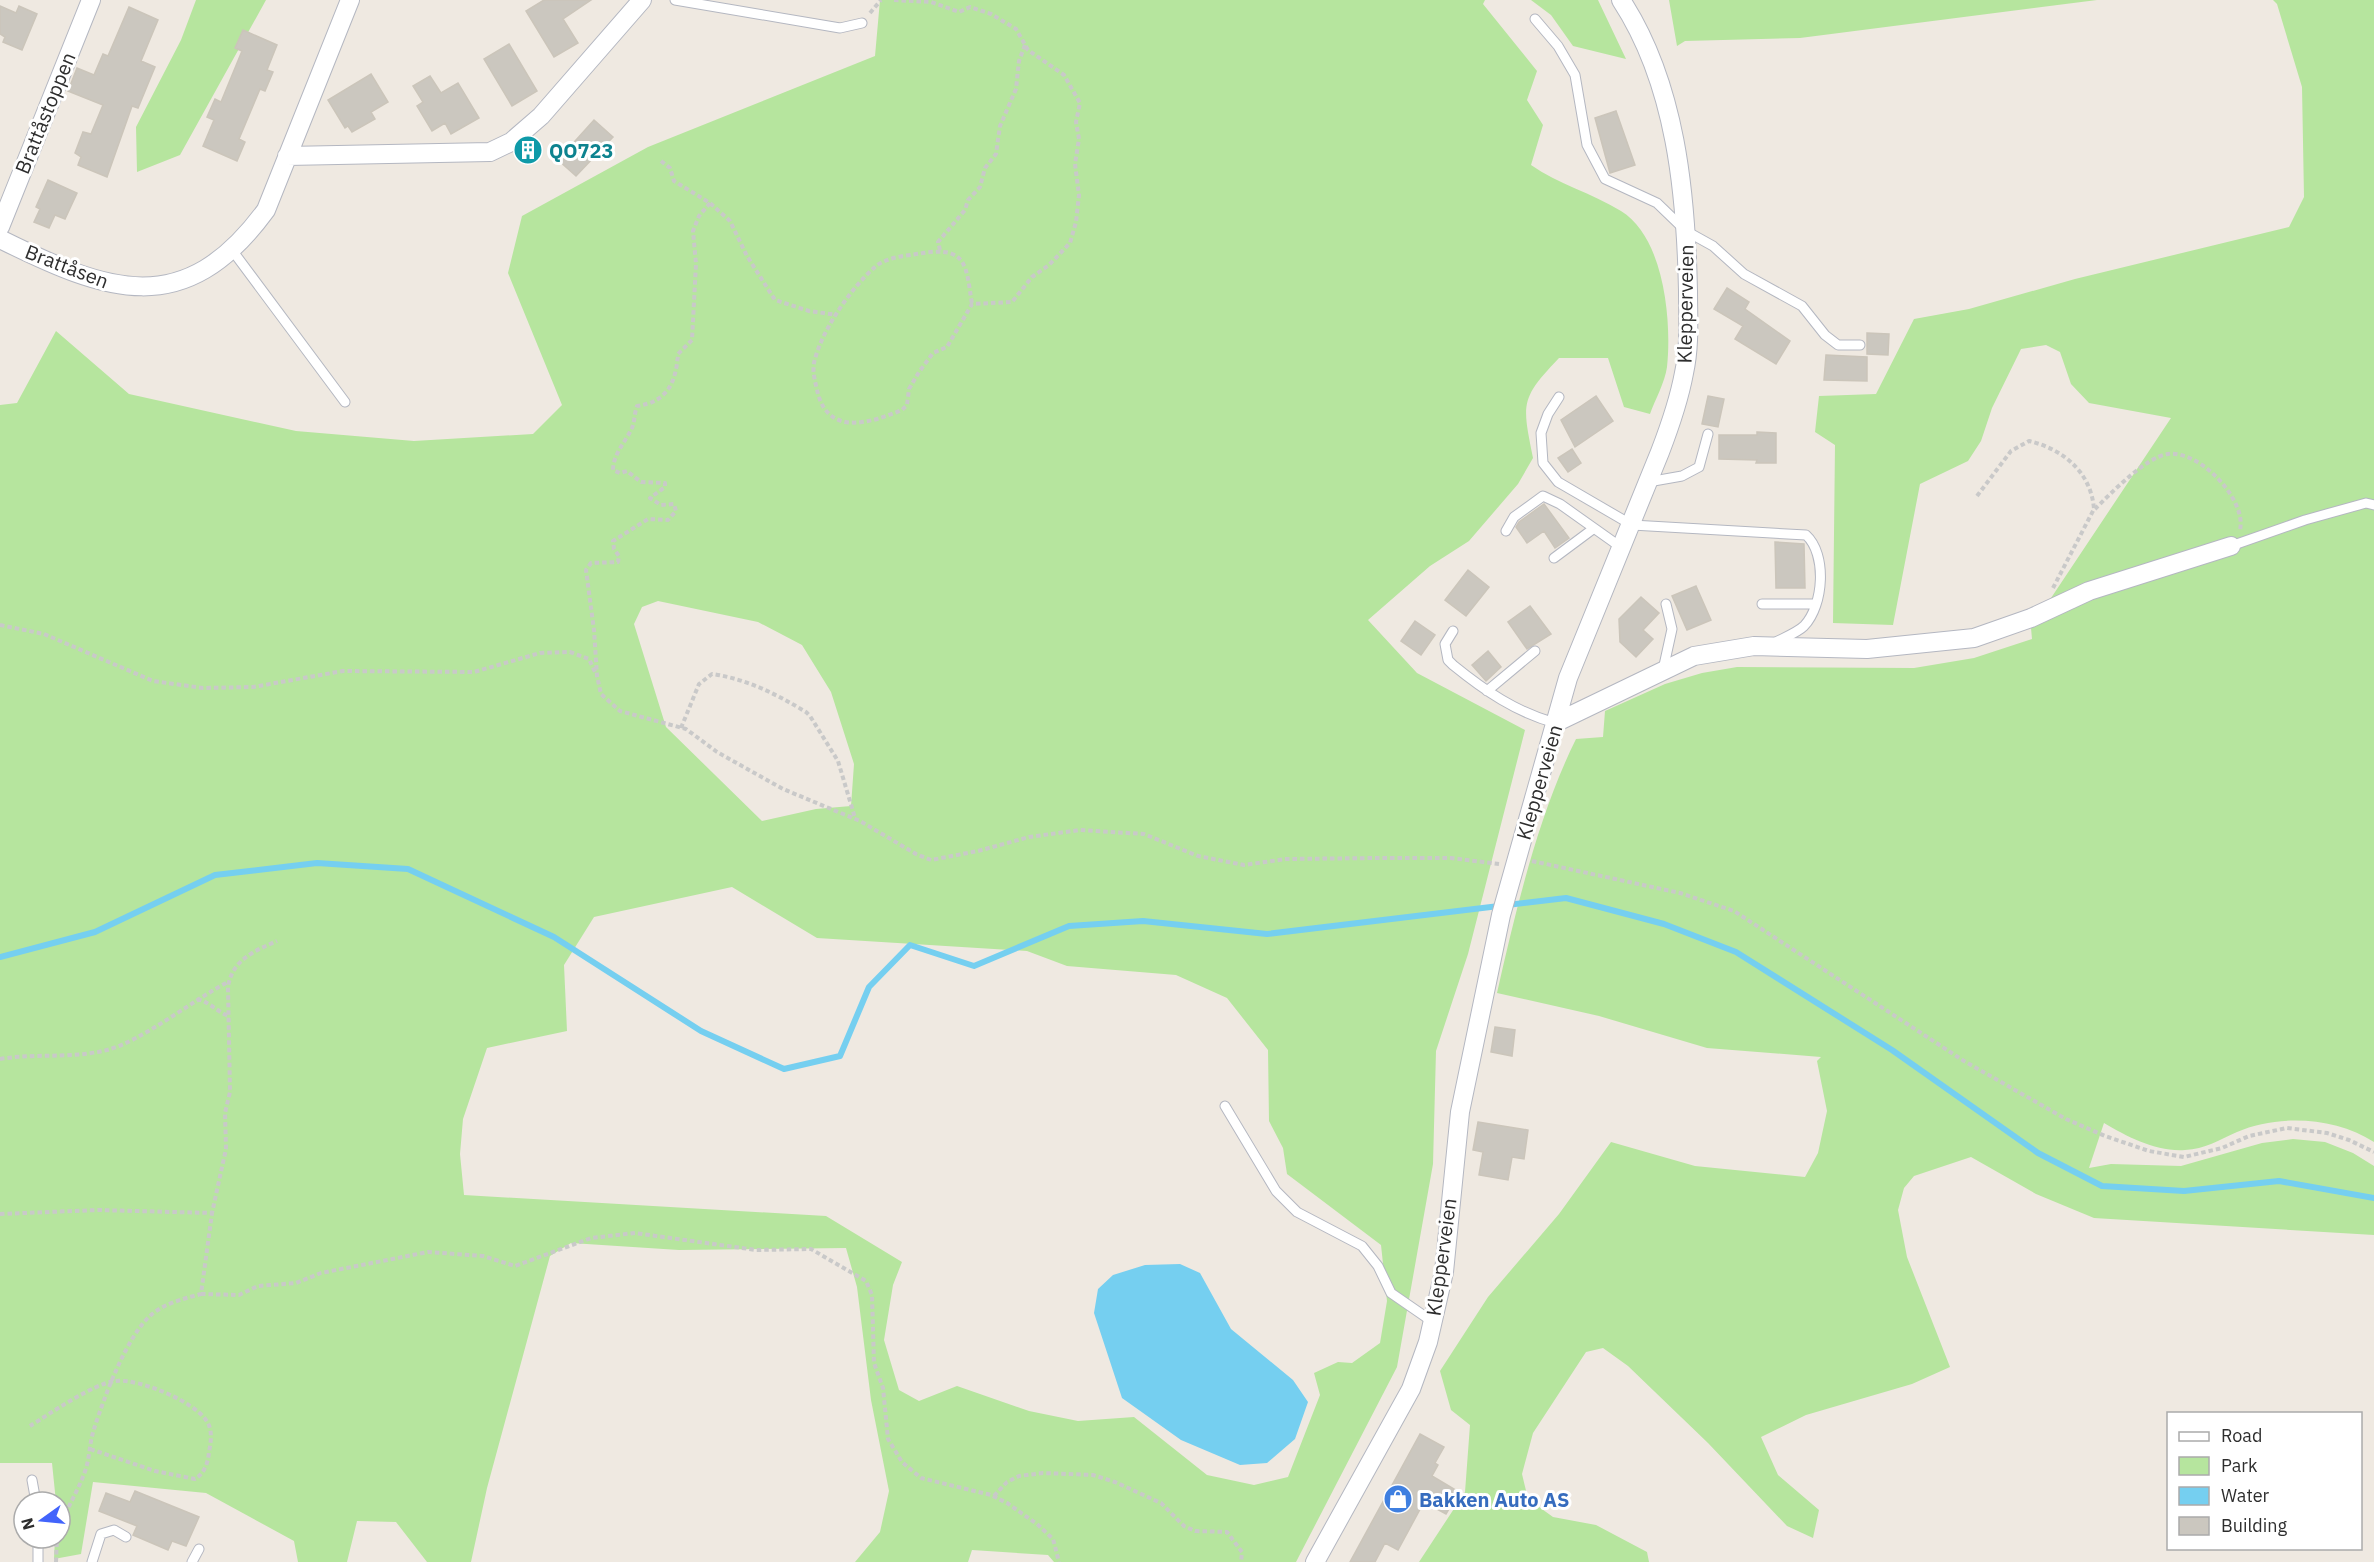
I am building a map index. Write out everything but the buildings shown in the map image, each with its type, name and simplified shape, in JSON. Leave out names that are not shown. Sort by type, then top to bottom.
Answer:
[{"type":"street","name":"Brattåstoppen","points":[[0,227],[91,0]]},
{"type":"street","name":"Brattåsen","points":[[0,239],[48,262],[96,281],[129,287],[161,285],[191,277],[222,259],[248,235],[266,210],[350,0]]},
{"type":"street","points":[[287,156],[490,152],[509,144],[541,116],[642,0]]},
{"type":"street","name":"Klepperveien","points":[[1315,1562],[1411,1389],[1433,1322],[1444,1272],[1460,1112],[1478,1014],[1516,863],[1555,723],[1584,637],[1632,525],[1672,421],[1685,371],[1688,340],[1686,231],[1680,178],[1664,101],[1643,41],[1621,0]]},
{"type":"street","points":[[1555,723],[1694,656],[1770,645],[1867,649],[1974,638],[2031,618],[2089,591],[2231,546]]},
{"type":"lane","points":[[675,0],[840,28],[862,23]]},
{"type":"lane","points":[[1535,19],[1558,46],[1575,75],[1587,145],[1605,179],[1658,203],[1686,231],[1713,246],[1744,274],[1802,306],[1825,335],[1838,345],[1860,345]]},
{"type":"lane","points":[[232,250],[345,402]]},
{"type":"lane","points":[[1559,397],[1540,433],[1543,463],[1558,482],[1632,525],[1806,535],[1816,550],[1819,566],[1820,580],[1815,604],[1804,627],[1770,645]]},
{"type":"lane","points":[[1648,482],[1682,476],[1699,467],[1708,434]]},
{"type":"lane","points":[[1506,531],[1514,517],[1543,496],[1560,504],[1622,548]]},
{"type":"lane","points":[[2231,546],[2305,520],[2366,503],[2374,505]]},
{"type":"lane","points":[[1554,558],[1593,529]]},
{"type":"lane","points":[[1663,670],[1672,629],[1666,604]]},
{"type":"lane","points":[[1762,604],[1815,604]]},
{"type":"lane","points":[[1453,631],[1445,644],[1448,660],[1487,691],[1531,716],[1555,723]]},
{"type":"lane","points":[[1487,691],[1535,651]]},
{"type":"lane","points":[[1225,1106],[1270,1183],[1287,1203],[1311,1220],[1362,1246],[1378,1266],[1391,1293],[1433,1322]]},
{"type":"lane","points":[[32,1480],[34,1490]]},
{"type":"lane","points":[[92,1562],[101,1534],[114,1530],[126,1537]]},
{"type":"lane","points":[[192,1562],[199,1549]]},
{"type":"path","points":[[894,0],[931,2],[959,12],[970,7],[991,14],[1016,29],[1025,45],[1064,75],[1078,97],[1076,122],[1079,139],[1075,164],[1079,195],[1076,222],[1065,250],[1032,277],[1012,302],[972,303]]},
{"type":"path","points":[[940,250],[938,242],[965,210],[968,200],[980,187],[985,168],[996,154],[1000,126],[1016,89],[1019,61],[1025,45]]},
{"type":"path","points":[[661,161],[670,168],[674,181],[710,203],[730,220],[747,256],[775,300],[810,311],[837,315]]},
{"type":"path","points":[[710,203],[699,216],[693,231],[696,264],[692,340],[678,354],[677,375],[663,396],[654,403],[637,406],[632,417],[633,427],[621,444],[613,464],[613,470],[620,473],[627,471],[641,482],[664,483],[665,487],[650,498],[661,505],[674,504],[676,511],[668,520],[648,519],[634,525],[626,535],[613,541],[614,549],[619,556],[618,562],[591,563],[586,570],[597,676],[601,694],[620,711],[681,728],[783,789],[855,819],[931,860],[978,851],[1029,837],[1080,830],[1144,834],[1198,856],[1244,865],[1286,859],[1451,858],[1516,863],[1680,893],[1734,910],[1964,1061],[2066,1119],[2116,1140],[2184,1157],[2222,1148],[2258,1134],[2287,1128],[2327,1133],[2374,1152]]},
{"type":"path","points":[[940,250],[960,256],[966,267],[972,303],[946,347],[933,353],[919,372],[909,389],[907,405],[902,410],[860,422],[841,422],[829,417],[821,405],[813,366],[820,342],[837,315],[876,266],[899,256],[940,250]]},
{"type":"path","points":[[1977,496],[2011,451],[2029,441],[2050,446],[2069,458],[2087,485],[2094,509]]},
{"type":"path","points":[[2031,618],[2053,587],[2094,509],[2153,460],[2169,454],[2185,457],[2209,471],[2237,502],[2242,522],[2231,546]]},
{"type":"path","points":[[0,625],[44,634],[153,681],[203,688],[254,687],[343,670],[474,672],[540,653],[570,652],[589,659],[597,676]]},
{"type":"path","points":[[681,728],[699,684],[712,674],[736,677],[773,693],[806,712],[810,717],[838,761],[855,819]]},
{"type":"path","points":[[201,1294],[212,1213],[226,1149],[225,1113],[230,1092],[229,981],[231,971],[239,962],[277,941]]},
{"type":"path","points":[[0,1059],[78,1055],[108,1050],[131,1040],[229,981]]},
{"type":"path","points":[[197,999],[206,1001],[221,1013],[229,1016]]},
{"type":"path","points":[[0,1214],[98,1210],[212,1213]]},
{"type":"path","points":[[72,1496],[84,1473],[93,1431],[112,1381],[134,1338],[150,1316],[168,1304],[201,1294],[239,1295],[258,1286],[296,1283],[321,1273],[428,1252],[483,1256],[515,1266],[591,1239],[635,1233],[756,1250],[811,1249],[866,1281],[872,1295],[874,1363],[883,1388],[888,1439],[902,1462],[921,1478],[994,1496],[1037,1524],[1053,1539],[1059,1562]]},
{"type":"path","points":[[30,1426],[52,1411],[112,1381],[125,1380],[162,1391],[189,1406],[207,1420],[212,1436],[208,1463],[200,1476],[195,1479],[155,1471],[90,1449]]},
{"type":"path","points":[[994,1496],[1007,1482],[1019,1476],[1043,1473],[1093,1475],[1115,1482],[1161,1503],[1184,1526],[1195,1531],[1227,1532],[1242,1552],[1242,1562]]},
{"type":"green space","points":[[196,0],[266,0],[180,155],[137,172],[136,127],[181,40]]},
{"type":"green space","points":[[880,0],[1485,0],[1483,4],[1537,71],[1527,100],[1543,125],[1531,165],[1552,178],[1621,211],[1636,223],[1647,240],[1662,282],[1668,327],[1666,373],[1650,414],[1624,407],[1608,358],[1559,358],[1537,383],[1527,403],[1527,425],[1533,458],[1518,484],[1469,541],[1430,566],[1368,620],[1417,673],[1525,730],[1468,954],[1436,1051],[1433,1164],[1397,1367],[1296,1562],[1054,1562],[1048,1555],[972,1550],[968,1562],[855,1562],[880,1532],[889,1491],[871,1400],[857,1287],[846,1248],[679,1250],[571,1243],[550,1256],[487,1488],[471,1562],[427,1562],[396,1522],[357,1521],[347,1562],[298,1562],[294,1541],[206,1493],[93,1482],[81,1554],[54,1559],[54,1550],[72,1550],[72,1490],[55,1490],[52,1463],[0,1463],[0,405],[17,403],[56,331],[129,394],[296,431],[414,441],[533,434],[562,405],[508,273],[522,216],[648,147],[875,56]],"holes":[[[658,601],[758,622],[802,645],[831,692],[854,764],[851,806],[816,809],[762,821],[666,727],[634,624],[642,607]],[[732,887],[817,938],[1027,951],[1067,966],[1176,975],[1227,998],[1268,1050],[1269,1121],[1283,1148],[1287,1174],[1381,1245],[1387,1301],[1380,1343],[1352,1363],[1338,1362],[1314,1373],[1320,1395],[1288,1477],[1254,1485],[1207,1475],[1134,1417],[1078,1421],[1029,1411],[957,1386],[919,1401],[899,1390],[884,1340],[893,1285],[902,1262],[826,1216],[464,1195],[460,1154],[463,1119],[487,1048],[567,1031],[564,965],[594,917]]]},
{"type":"green space","points":[[1531,0],[1598,0],[1626,59],[1573,46],[1551,15]]},
{"type":"green space","points":[[1669,0],[2097,0],[1800,38],[1685,41],[1677,46]]},
{"type":"green space","points":[[2273,0],[2374,0],[2374,1142],[2342,1127],[2306,1121],[2288,1121],[2253,1126],[2199,1148],[2174,1150],[2153,1146],[2104,1123],[2089,1168],[2111,1164],[2181,1166],[2262,1143],[2293,1139],[2325,1142],[2353,1153],[2374,1166],[2374,1235],[2094,1218],[2036,1194],[1971,1157],[1914,1176],[1904,1188],[1898,1210],[1907,1257],[1950,1367],[1912,1384],[1806,1415],[1761,1437],[1778,1475],[1819,1510],[1813,1538],[1787,1526],[1708,1443],[1628,1366],[1603,1348],[1586,1352],[1533,1433],[1522,1474],[1528,1499],[1553,1517],[1596,1525],[1647,1552],[1649,1562],[1419,1562],[1465,1492],[1470,1425],[1451,1410],[1440,1371],[1488,1297],[1559,1214],[1611,1142],[1695,1166],[1805,1177],[1818,1153],[1827,1111],[1817,1061],[1821,1057],[1707,1048],[1599,1016],[1497,993],[1529,863],[1550,799],[1576,739],[1603,737],[1605,711],[1665,684],[1702,673],[1737,667],[1914,668],[1974,658],[2032,639],[2031,628],[2171,418],[2089,403],[2071,384],[2060,352],[2046,345],[2021,349],[1992,408],[1981,441],[1968,461],[1920,484],[1893,625],[1833,623],[1835,445],[1815,432],[1819,396],[1876,394],[1914,319],[1969,309],[2075,279],[2289,227],[2304,197],[2302,87],[2277,4]]},
{"type":"water","points":[[1180,1264],[1200,1273],[1231,1329],[1293,1380],[1308,1402],[1295,1439],[1267,1463],[1240,1465],[1181,1440],[1122,1398],[1094,1313],[1098,1289],[1113,1275],[1145,1265]]},
{"type":"waterway","points":[[0,957],[95,932],[215,875],[317,863],[408,869],[554,937],[701,1031],[784,1069],[840,1056],[869,987],[910,945],[974,966],[1069,926],[1143,921],[1267,934],[1566,898],[1664,924],[1736,952],[1892,1050],[2038,1153],[2102,1186],[2184,1191],[2279,1181],[2374,1198]]},
{"type":"place","name":"QO723","points":[[528,150]]},
{"type":"place","name":"Bakken Auto AS","points":[[1398,1499]]}]
